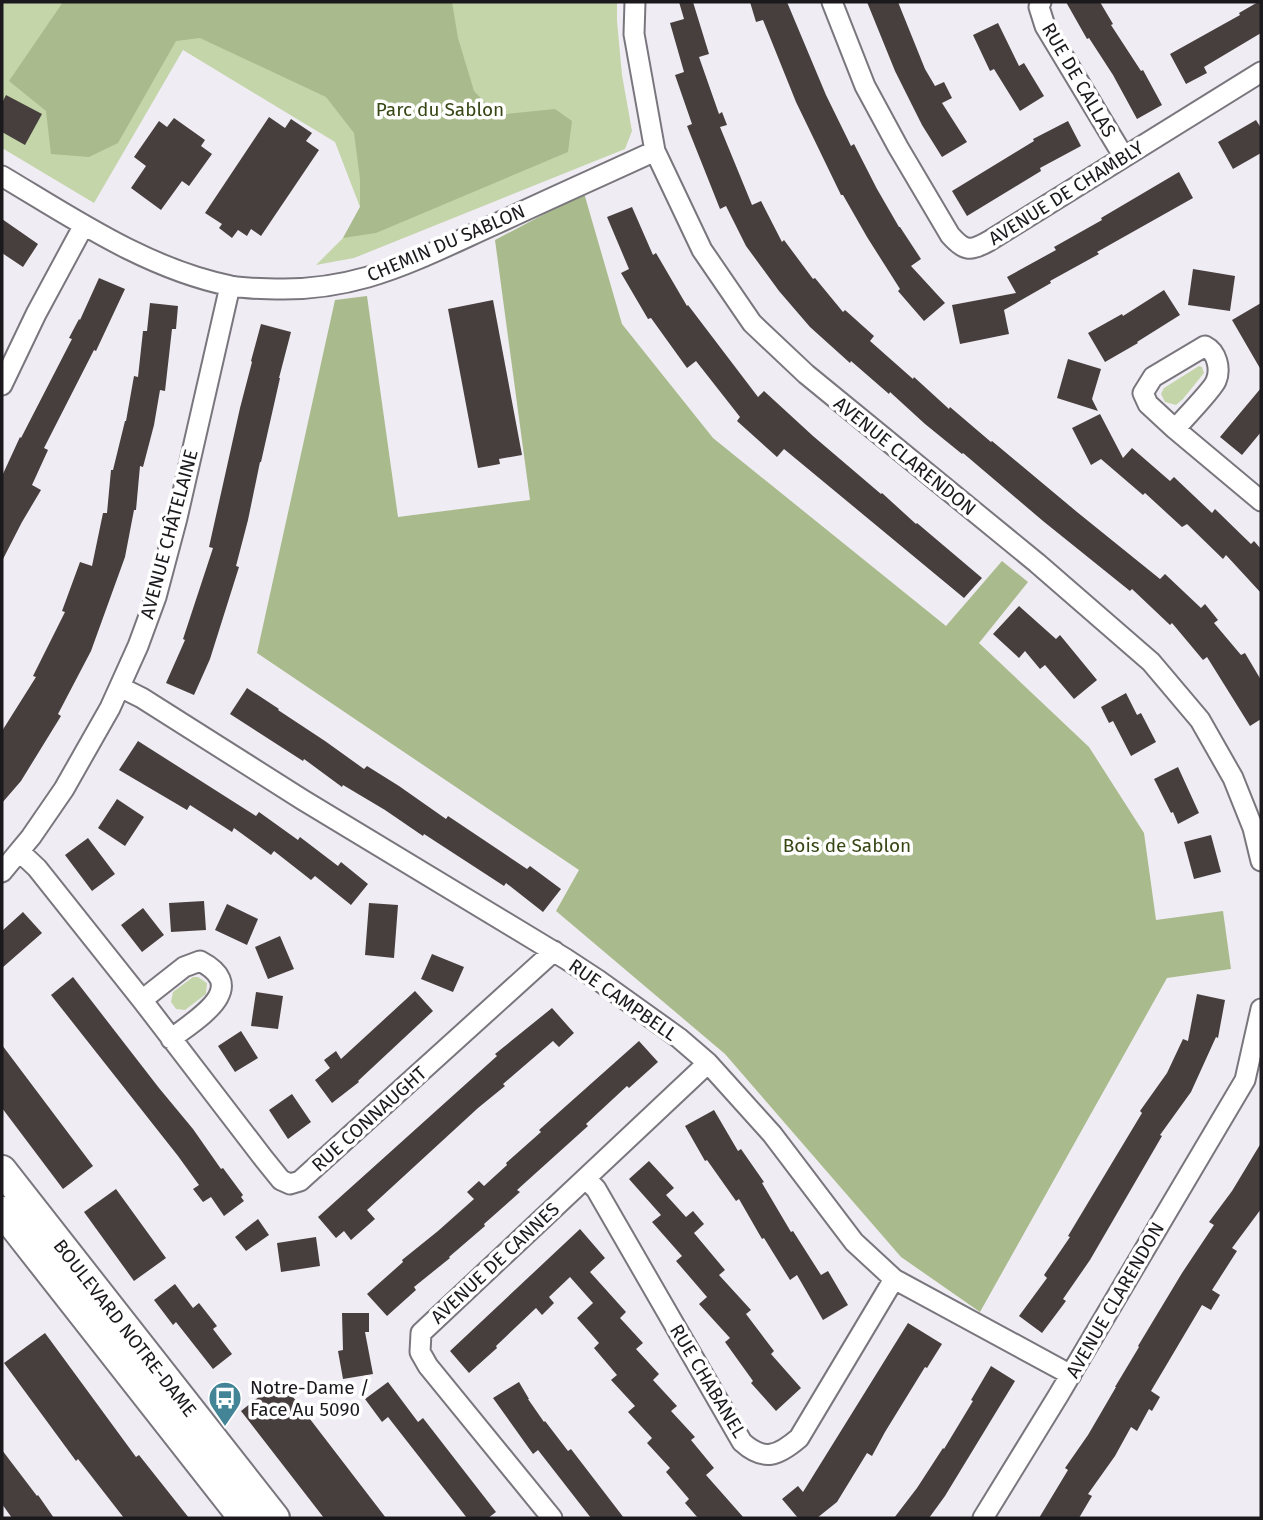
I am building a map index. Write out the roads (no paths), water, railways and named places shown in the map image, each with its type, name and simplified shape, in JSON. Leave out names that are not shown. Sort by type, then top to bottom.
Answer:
[{"type":"street","name":"AVENUE CLARENDON","points":[[635,2],[634,34],[654,151],[702,250],[752,323],[806,374],[1037,563],[1151,662],[1199,720],[1233,778],[1261,856]]},
{"type":"street","name":"AVENUE DE CHAMBLY","points":[[832,2],[865,86],[950,234],[964,248],[979,247],[989,242],[1261,72]]},
{"type":"street","name":"RUE DE CALLAS","points":[[1041,2],[1039,8],[1045,26],[1124,157]]},
{"type":"street","name":"CHEMIN DU SABLON","points":[[2,176],[84,225],[140,255],[177,270],[230,286],[299,289],[369,277],[433,252],[654,151]]},
{"type":"street","points":[[2,385],[84,225]]},
{"type":"street","name":"AVENUE CHÂTELAINE","points":[[2,872],[20,852],[64,789],[120,687],[148,621],[162,574],[230,286]]},
{"type":"street","points":[[1175,429],[1261,501]]},
{"type":"street","name":"RUE CAMPBELL","points":[[120,687],[554,951],[659,1023],[708,1063],[772,1135],[854,1242],[894,1279],[1071,1375]]},
{"type":"street","name":"RUE CONNAUGHT","points":[[20,852],[37,868],[281,1180],[289,1184],[300,1181],[554,951]]},
{"type":"street","points":[[142,1000],[184,967],[200,961],[214,968],[222,984],[216,1003],[171,1039]]},
{"type":"street","name":"AVENUE CLARENDON","points":[[983,1518],[1253,1076],[1261,1009]]},
{"type":"street","name":"AVENUE DE CANNES","points":[[552,1518],[428,1366],[420,1352],[421,1333],[708,1063]]},
{"type":"street","name":"BOULEVARD NOTRE-DAME","points":[[2,1170],[275,1518]]},
{"type":"street","name":"RUE CHABANEL","points":[[586,1179],[596,1189],[742,1442],[754,1453],[783,1452],[799,1438],[894,1279]]},
{"type":"street","name":"BOULEVARD NOTRE-DAME","points":[[2,1211],[243,1518]]},
{"type":"place","name":"Notre-Dame / Face Au 5090","points":[[225,1428]]},
{"type":"park label","name":"Parc du Sablon","points":[[440,109]]},
{"type":"park label","name":"Bois de Sablon","points":[[847,845]]}]
